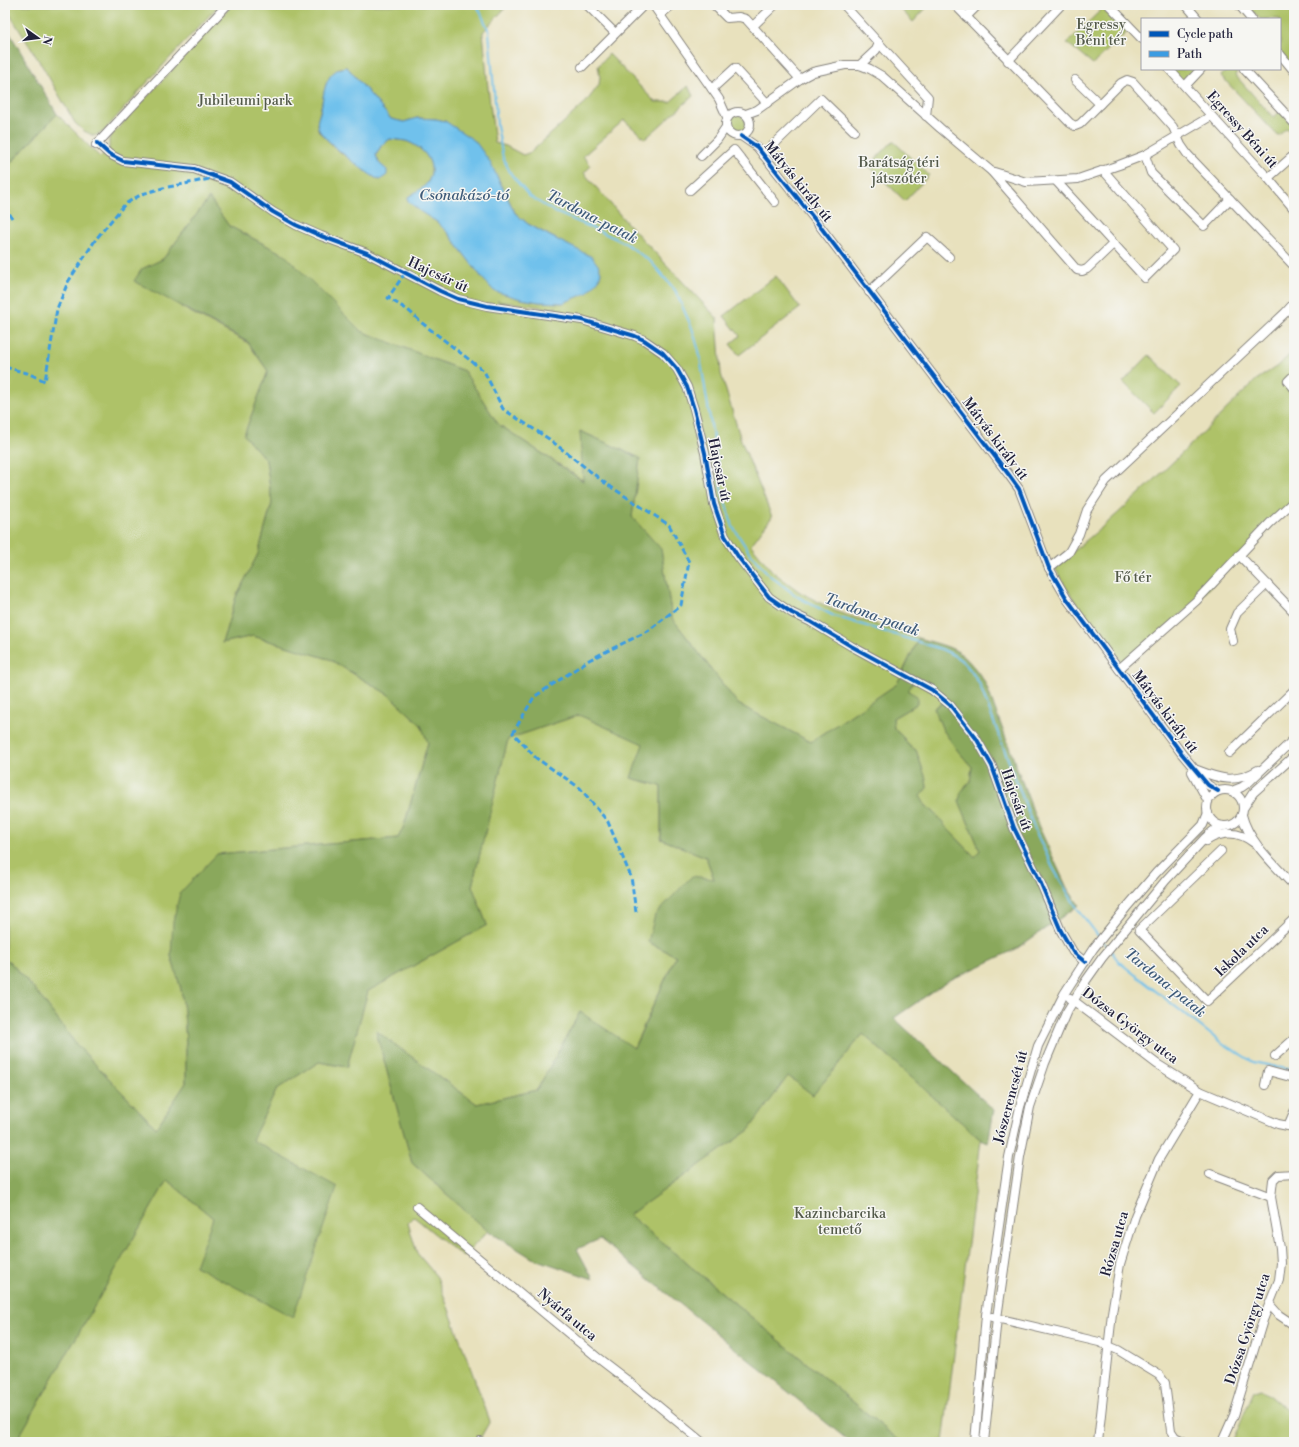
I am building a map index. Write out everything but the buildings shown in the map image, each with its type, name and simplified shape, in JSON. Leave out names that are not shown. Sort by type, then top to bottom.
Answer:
[{"type":"street","name":"Hajcsár út","points":[[227,5],[96,144],[109,154],[123,160],[194,169],[230,182],[273,212],[296,225],[367,253],[440,291],[458,298],[487,306],[582,320],[635,336],[644,340],[663,353],[678,369],[687,386],[703,447],[714,504],[725,536],[738,558],[769,597],[792,613],[811,622],[851,646],[932,690],[950,705],[976,738],[992,766],[1014,828],[1061,931],[1073,952],[1085,962]]},
{"type":"street","points":[[588,5],[615,33]]},
{"type":"street","points":[[582,67],[644,5]]},
{"type":"street","points":[[653,5],[719,99],[731,113]]},
{"type":"street","points":[[660,15],[672,5]]},
{"type":"street","points":[[714,5],[727,18],[742,17],[753,26],[800,79]]},
{"type":"street","points":[[753,26],[774,5]]},
{"type":"street","points":[[844,5],[867,28],[878,44],[928,97],[926,116]]},
{"type":"street","points":[[955,5],[1008,61],[1070,123],[1075,126],[1080,124],[1120,84],[1127,80],[1133,82],[1173,127],[1188,155],[1294,266]]},
{"type":"street","points":[[966,17],[978,5]]},
{"type":"street","points":[[1008,61],[1061,5]]},
{"type":"street","points":[[1109,5],[1141,38]]},
{"type":"street","points":[[1186,5],[1197,18]]},
{"type":"street","points":[[1239,5],[1249,18]]},
{"type":"street","points":[[860,65],[876,50],[878,44]]},
{"type":"street","points":[[1281,55],[1294,71]]},
{"type":"street","points":[[742,136],[748,122],[757,110],[800,79],[821,69],[845,65],[860,65],[881,75],[926,116],[991,171],[1077,270],[1082,271],[1087,269],[1113,244]]},
{"type":"street","points":[[712,89],[735,68],[767,103]]},
{"type":"street","name":"Egressy Béni út","points":[[1171,70],[1294,209]]},
{"type":"street","points":[[1185,86],[1200,70]]},
{"type":"street","points":[[1245,70],[1294,123]]},
{"type":"street","points":[[1075,80],[1100,104]]},
{"type":"street","points":[[763,155],[821,99],[854,131]]},
{"type":"street","points":[[731,113],[741,112],[748,122]]},
{"type":"street","points":[[702,156],[717,140],[726,127],[725,123],[731,113]]},
{"type":"street","points":[[991,171],[1026,182],[1056,182],[1078,179],[1145,155],[1178,137],[1211,116]]},
{"type":"street","name":"Mátyás király út","points":[[748,122],[757,147]]},
{"type":"street","points":[[717,140],[733,135],[726,127]]},
{"type":"street","name":"Mátyás király út","points":[[733,135],[742,136],[757,147],[816,221],[1019,489],[1049,568],[1067,599],[1182,754],[1208,784],[1218,791]]},
{"type":"street","points":[[690,190],[734,150],[775,202]]},
{"type":"street","points":[[1145,155],[1151,173],[1204,226],[1230,199]]},
{"type":"street","points":[[1268,178],[1294,155]]},
{"type":"street","points":[[1056,182],[1145,278],[1173,250],[1103,170]]},
{"type":"street","points":[[869,292],[927,237],[949,257]]},
{"type":"street","points":[[1049,568],[1069,552],[1079,534],[1087,510],[1106,481],[1294,303]]},
{"type":"street","points":[[1294,375],[1288,381],[1294,388]]},
{"type":"street","points":[[1119,669],[1196,601],[1270,523],[1294,501]]},
{"type":"street","points":[[1239,555],[1294,612]]},
{"type":"street","points":[[1233,642],[1230,629],[1237,613],[1267,584]]},
{"type":"street","points":[[1229,753],[1294,690]]},
{"type":"street","points":[[1232,791],[1249,782],[1294,738]]},
{"type":"street","points":[[1182,754],[1208,801]]},
{"type":"street","points":[[1225,826],[1237,822],[1253,793],[1294,756]]},
{"type":"street","points":[[1194,769],[1218,778],[1237,779],[1252,773],[1267,764]]},
{"type":"street","points":[[1260,849],[1249,833],[1241,797],[1226,789],[1218,791],[1212,795],[1208,801],[1207,807],[1208,814],[1213,822],[1225,826],[1247,838],[1260,849],[1294,886]]},
{"type":"street","name":"Jószerencsét út","points":[[975,1442],[986,1315],[1009,1157],[1020,1107],[1038,1046],[1064,994],[1093,949],[1107,930],[1156,873],[1203,825],[1208,814]]},
{"type":"street","name":"Jószerencsét út","points":[[984,1442],[996,1318],[1020,1158],[1030,1107],[1045,1063],[1073,1000],[1102,958],[1166,880],[1209,834],[1225,826]]},
{"type":"street","points":[[1190,855],[1205,842],[1221,834],[1236,834],[1247,838]]},
{"type":"street","name":"Iskola utca","points":[[1221,851],[1139,930],[1207,1001],[1294,919]]},
{"type":"street","name":"Dózsa György utca","points":[[1064,994],[1157,1064],[1200,1091],[1292,1127]]},
{"type":"street","points":[[1275,1056],[1294,1039]]},
{"type":"street","points":[[1265,1085],[1268,1071],[1294,1078]]},
{"type":"street","name":"Rózsa utca","points":[[1098,1442],[1112,1313],[1120,1264],[1135,1216],[1162,1153],[1200,1091]]},
{"type":"street","points":[[1292,1127],[1294,1112]]},
{"type":"street","points":[[1210,1174],[1271,1197]]},
{"type":"street","name":"Dózsa György utca","points":[[1222,1442],[1234,1415],[1263,1320],[1279,1280],[1281,1263],[1271,1197],[1273,1180],[1278,1175],[1294,1174]]},
{"type":"street","name":"Nyárfa utca","points":[[417,1206],[592,1354],[628,1381],[702,1442]]},
{"type":"street","points":[[1270,1305],[1279,1315],[1294,1325]]},
{"type":"street","points":[[986,1315],[1100,1342],[1118,1350],[1162,1379],[1165,1383],[1171,1431],[1175,1437],[1185,1442]]},
{"type":"green space","points":[[5,5],[219,5],[103,132],[94,136],[84,131],[75,123]]},
{"type":"green space","name":"Jubileumi park","points":[[232,5],[508,5],[483,32],[488,88],[495,143],[506,146],[523,155],[531,152],[586,102],[599,85],[600,76],[598,66],[609,54],[655,102],[670,102],[688,86],[693,96],[645,139],[624,120],[583,156],[591,166],[584,173],[627,223],[717,318],[721,374],[741,440],[772,517],[751,545],[773,572],[800,592],[837,612],[919,638],[897,684],[811,742],[738,704],[672,618],[661,550],[632,517],[640,458],[580,431],[584,481],[498,424],[464,371],[361,331],[285,255],[229,226],[209,198],[163,259],[142,269],[181,307],[248,343],[268,371],[244,435],[266,460],[272,503],[258,554],[236,597],[222,643],[253,636],[329,659],[389,695],[421,725],[428,742],[404,826],[398,838],[217,854],[171,956],[181,989],[184,1011],[186,1083],[156,1128],[76,1044],[36,991],[10,962],[5,959],[5,168],[57,114],[100,157],[109,148],[109,138]],"holes":[[[347,67],[391,119],[404,122],[417,118],[445,121],[497,176],[515,213],[528,224],[560,241],[601,272],[599,280],[563,303],[539,302],[521,299],[483,279],[448,233],[437,222],[408,201],[408,197],[419,191],[428,182],[431,175],[430,162],[418,147],[406,141],[390,139],[381,146],[376,155],[379,163],[380,180],[340,152],[319,132],[317,125],[326,84],[339,68]],[[497,301],[549,308],[557,307],[552,311],[522,308]]]},
{"type":"green space","points":[[897,5],[929,5],[913,22]]},
{"type":"green space","name":"Egressy Béni tér","points":[[1106,5],[1130,29],[1093,64],[1067,43]]},
{"type":"green space","points":[[1247,5],[1294,5],[1294,70],[1281,54],[1281,18],[1259,18]]},
{"type":"green space","points":[[5,25],[57,114],[5,168]]},
{"type":"green space","points":[[1170,70],[1200,70],[1185,86]]},
{"type":"green space","points":[[1226,70],[1238,70],[1235,75],[1273,117],[1280,112],[1294,126],[1294,135],[1287,128],[1278,136],[1221,76]]},
{"type":"green space","points":[[737,115],[743,118],[746,124],[743,130],[737,133],[731,130],[728,124],[731,118]]},
{"type":"green space","name":"Barátság téri játszótér","points":[[893,141],[929,175],[905,201],[869,166]]},
{"type":"green space","points":[[209,198],[229,226],[285,255],[361,331],[464,371],[498,424],[583,481],[580,431],[640,458],[632,517],[661,549],[672,618],[738,704],[811,742],[897,684],[919,638],[946,646],[960,653],[985,682],[1039,827],[1067,888],[1079,905],[1016,949],[948,981],[894,1018],[994,1110],[988,1143],[981,1140],[863,1034],[813,1095],[788,1076],[749,1130],[629,1215],[901,1442],[850,1442],[600,1239],[577,1249],[593,1279],[532,1258],[488,1231],[412,1163],[376,1031],[477,1104],[537,1090],[580,1012],[634,1048],[676,956],[648,942],[655,915],[692,876],[714,879],[706,857],[661,839],[661,786],[631,778],[643,744],[579,715],[508,739],[472,886],[487,925],[368,991],[347,1067],[319,1062],[277,1089],[252,1140],[337,1187],[293,1317],[195,1266],[213,1218],[167,1180],[16,1442],[5,1442],[5,959],[10,962],[36,991],[76,1044],[156,1128],[186,1083],[184,1011],[181,989],[171,956],[173,922],[180,893],[217,854],[398,838],[404,826],[428,743],[421,725],[389,695],[329,659],[253,636],[222,643],[236,597],[258,554],[272,503],[266,460],[244,435],[268,371],[248,342],[134,281],[142,269],[163,259]],"holes":[[[915,679],[947,700],[934,708],[943,730],[972,767],[970,782],[961,792],[959,801],[980,850],[975,857],[944,825],[933,811],[926,806],[920,796],[927,788],[926,779],[916,750],[908,745],[903,737],[894,729],[893,718],[917,704],[917,696],[908,691]]]},
{"type":"green space","points":[[776,276],[800,308],[739,355],[730,344],[740,336],[724,316]]},
{"type":"green space","name":"Fő tér","points":[[1294,351],[1294,501],[1196,601],[1124,665],[1077,605],[1054,566],[1133,500],[1256,380],[1276,367]]},
{"type":"green space","points":[[1149,355],[1181,386],[1154,413],[1123,382]]},
{"type":"green space","points":[[915,679],[947,700],[934,708],[943,730],[972,767],[970,782],[961,792],[965,815],[980,850],[975,857],[944,825],[933,811],[926,806],[919,796],[927,788],[926,779],[916,750],[908,745],[903,737],[894,729],[893,718],[917,704],[908,691]]},
{"type":"green space","points":[[579,715],[644,744],[631,778],[661,786],[661,839],[706,857],[714,879],[648,942],[676,956],[633,1049],[580,1012],[537,1090],[477,1104],[376,1031],[412,1163],[488,1231],[463,1257],[414,1217],[408,1223],[417,1253],[437,1277],[490,1421],[478,1442],[16,1442],[167,1180],[213,1218],[277,1089],[319,1062],[347,1067],[368,991],[487,925],[472,886],[508,739]]},
{"type":"green space","name":"Kazincbarcika temető","points":[[863,1034],[981,1140],[943,1442],[901,1442],[629,1215],[749,1130],[788,1075],[813,1095]]},
{"type":"green space","points":[[1261,1389],[1285,1409],[1294,1412],[1294,1442],[1232,1442],[1254,1391]]},
{"type":"water","name":"Csónakázó-tó","points":[[347,67],[391,119],[404,122],[417,118],[445,121],[475,141],[490,162],[515,213],[528,224],[592,257],[601,272],[599,280],[587,293],[563,303],[539,302],[521,299],[494,291],[448,233],[437,222],[421,212],[408,201],[408,197],[426,184],[431,175],[430,162],[418,147],[406,141],[390,139],[381,146],[376,155],[379,163],[387,170],[387,175],[380,180],[347,157],[322,135],[317,125],[327,82],[334,72]]},
{"type":"waterway","name":"Tardona-patak","points":[[477,5],[489,31],[497,125],[503,158],[511,174],[529,196],[555,212],[625,243],[651,262],[675,290],[692,328],[699,351],[722,492],[733,527],[749,552],[769,575],[798,597],[834,616],[941,649],[954,655],[967,666],[979,683],[1035,830],[1053,868],[1077,908],[1099,937]]},
{"type":"waterway","name":"Tardona-patak","points":[[1102,940],[1108,948]]},
{"type":"waterway","name":"Tardona-patak","points":[[1111,951],[1119,962],[1219,1041],[1253,1062],[1286,1069],[1294,1068]]},
{"type":"marked path","points":[[5,367],[27,373],[45,381],[57,309],[68,282],[96,239],[125,204],[142,194],[163,188],[215,178]]},
{"type":"marked path","points":[[5,206],[12,218]]},
{"type":"marked path","points":[[405,273],[388,298],[408,310],[422,323],[484,371],[503,409],[549,439],[605,483],[669,525],[689,562],[681,605],[648,631],[589,660],[534,697],[513,733],[536,758],[580,788],[608,822],[631,877],[636,912]]},
{"type":"cycle path","points":[[741,136],[757,147],[816,221],[1009,475],[1019,489],[1049,568],[1067,599],[1182,754],[1208,785],[1218,791]]},
{"type":"cycle path","points":[[97,143],[109,154],[123,161],[194,169],[230,182],[273,212],[296,225],[367,253],[458,299],[487,306],[582,320],[635,336],[644,340],[663,353],[677,369],[687,387],[705,453],[714,504],[725,536],[739,558],[769,597],[792,613],[811,622],[851,646],[932,690],[950,705],[976,738],[992,766],[1014,828],[1039,879],[1061,931],[1073,952],[1085,962]]}]
